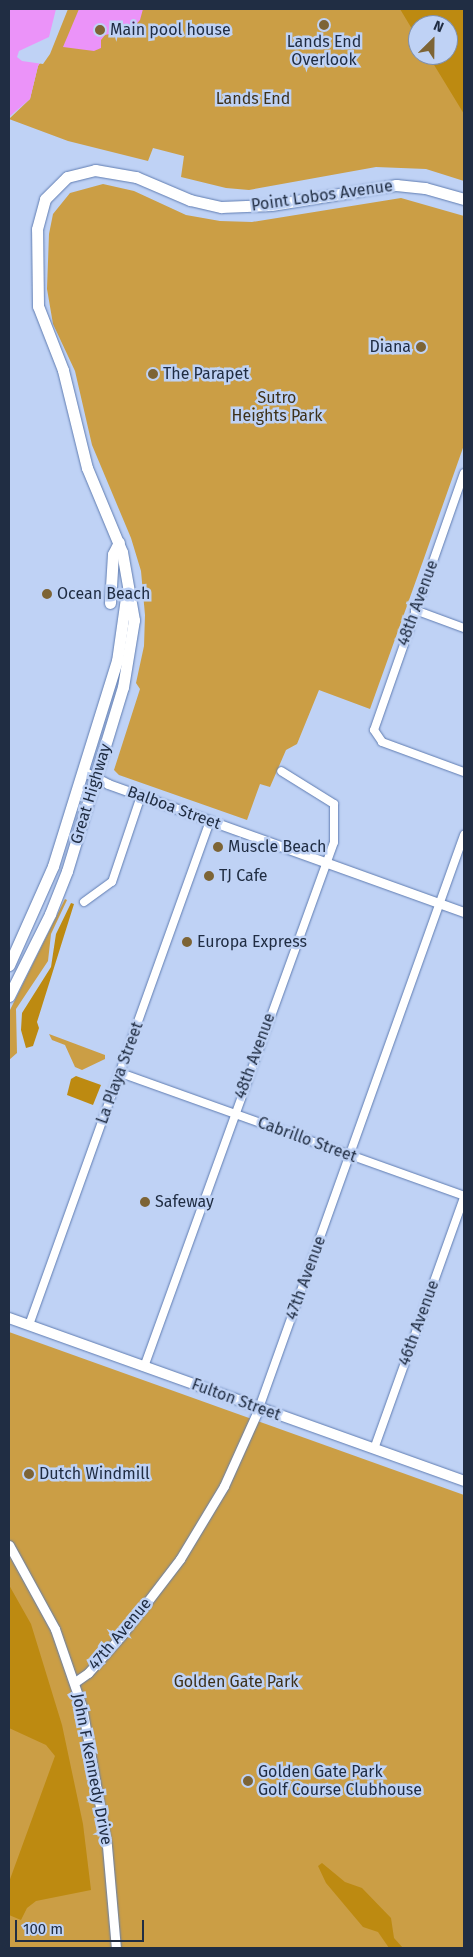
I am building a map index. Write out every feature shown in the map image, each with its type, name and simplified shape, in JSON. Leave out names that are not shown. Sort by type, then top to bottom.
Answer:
[{"type":"main road","name":"Point Lobos Avenue","points":[[119,542],[87,468],[63,370],[42,323],[38,306],[38,220],[42,206],[54,188],[74,173],[95,170],[136,178],[190,200],[221,207],[271,205],[387,185],[414,186],[464,199]]},
{"type":"main road","name":"Great Highway","points":[[9,996],[56,900],[96,777],[130,655],[134,610],[119,542]]},
{"type":"main road","points":[[110,603],[113,554],[119,542]]},
{"type":"main road","name":"Great Highway","points":[[9,965],[46,885],[83,772],[117,661],[128,582]]},
{"type":"main road","name":"Fulton Street","points":[[9,1318],[464,1481]]},
{"type":"street","name":"48th Avenue","points":[[464,473],[375,721],[374,734],[382,742],[464,772]]},
{"type":"street","points":[[415,610],[464,628]]},
{"type":"street","name":"48th Avenue","points":[[144,1367],[325,862],[334,842],[335,806],[281,770]]},
{"type":"street","name":"Balboa Street","points":[[83,772],[141,796],[464,912]]},
{"type":"street","points":[[84,902],[112,882],[141,796]]},
{"type":"street","name":"La Playa Street","points":[[29,1325],[210,821]]},
{"type":"street","name":"47th Avenue","points":[[75,1682],[88,1673],[122,1636],[190,1544],[231,1474],[259,1408],[464,835]]},
{"type":"street","name":"Cabrillo Street","points":[[121,1073],[464,1196]]},
{"type":"street","name":"46th Avenue","points":[[374,1449],[464,1196]]},
{"type":"street","name":"John F Kennedy Drive","points":[[9,1545],[46,1611],[75,1682],[100,1798],[112,1883],[116,1948]]},
{"type":"green space","name":"Lands End","points":[[66,9],[464,9],[464,181],[426,169],[376,167],[249,190],[226,188],[181,177],[184,156],[153,148],[148,161],[68,141],[9,119],[30,99],[38,66],[46,54]]},
{"type":"green space","name":"Sutro Heights Park","points":[[103,184],[134,191],[186,215],[220,221],[252,222],[401,198],[464,216],[464,445],[370,709],[319,690],[297,744],[286,750],[270,787],[260,784],[247,820],[119,775],[114,770],[140,689],[136,683],[144,646],[145,615],[141,571],[131,538],[92,445],[75,371],[53,324],[47,289],[49,234],[53,214],[70,193]]},
{"type":"green space","points":[[65,899],[67,900],[51,934],[48,961],[16,1009],[17,1053],[9,1060],[9,1012]]},
{"type":"green space","points":[[49,1034],[105,1055],[105,1059],[82,1070],[75,1067],[65,1045],[52,1040]]},
{"type":"green space","name":"Golden Gate Park","points":[[9,1332],[464,1495],[464,1948],[9,1948]]},
{"type":"shaded area","points":[[9,9],[66,9],[46,54],[38,66],[30,99],[9,117]]},
{"type":"shaded area","name":"Main pool house","points":[[79,9],[143,9],[140,20],[132,29],[105,35],[101,40],[101,48],[94,51],[63,47]]},
{"type":"shaded area","points":[[400,9],[464,9],[464,114],[434,65],[458,65],[458,15],[408,15],[408,22]]},
{"type":"shaded area","points":[[71,903],[74,904],[37,1022],[39,1028],[33,1046],[26,1048],[21,1030],[22,1013],[51,967],[56,934]]},
{"type":"shaded area","points":[[76,1076],[101,1085],[93,1105],[67,1095],[71,1079]]},
{"type":"shaded area","points":[[9,1585],[31,1624],[62,1725],[83,1824],[91,1890],[36,1901],[27,1908],[21,1920],[9,1915],[9,1882],[55,1756],[46,1745],[9,1728]]},
{"type":"shaded area","points":[[322,1863],[345,1882],[362,1888],[391,1918],[394,1938],[403,1948],[389,1948],[378,1932],[363,1927],[326,1883],[318,1866]]},
{"type":"pier","points":[[56,9],[68,9],[50,54],[43,64],[22,61],[17,57],[19,51],[49,37]]},
{"type":"place","name":"Lands End Overlook","points":[[324,25]]},
{"type":"place","name":"Main pool house","points":[[100,30]]},
{"type":"place","name":"Diana","points":[[421,347]]},
{"type":"place","name":"The Parapet","points":[[153,374]]},
{"type":"place","name":"Ocean Beach","points":[[47,594]]},
{"type":"place","name":"Muscle Beach","points":[[218,847]]},
{"type":"place","name":"TJ Cafe","points":[[209,876]]},
{"type":"place","name":"Europa Express","points":[[187,942]]},
{"type":"place","name":"Safeway","points":[[145,1202]]},
{"type":"place","name":"Dutch Windmill","points":[[29,1474]]},
{"type":"place","name":"Golden Gate Park Golf Course Clubhouse","points":[[248,1781]]}]
